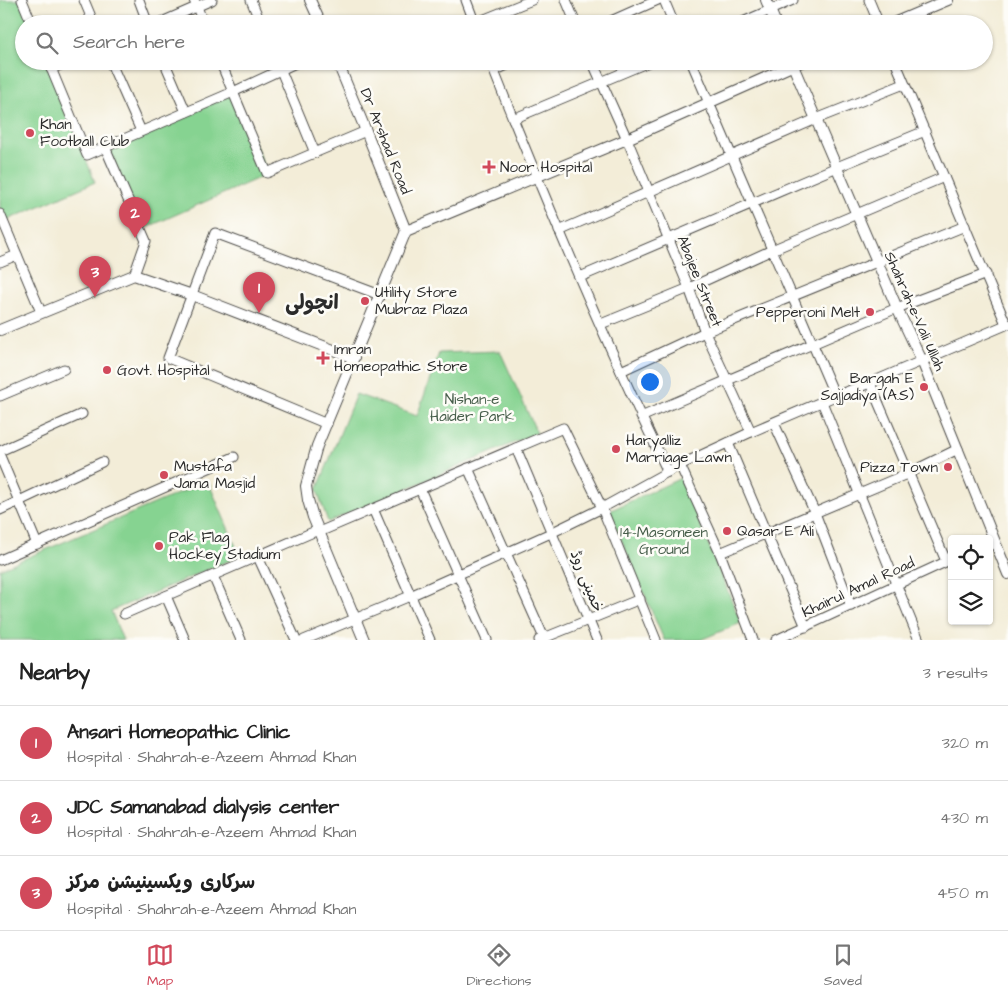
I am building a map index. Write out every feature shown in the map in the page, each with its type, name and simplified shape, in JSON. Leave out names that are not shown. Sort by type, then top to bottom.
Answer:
[{"type":"street","points":[[22,0],[28,15]]},
{"type":"street","points":[[84,0],[90,15]]},
{"type":"street","points":[[139,0],[145,15]]},
{"type":"street","points":[[174,15],[196,3],[212,0]]},
{"type":"street","points":[[251,0],[257,15]]},
{"type":"street","points":[[310,0],[316,15]]},
{"type":"street","points":[[466,0],[472,15]]},
{"type":"street","points":[[495,15],[532,0]]},
{"type":"street","points":[[566,0],[572,15]]},
{"type":"street","points":[[624,15],[658,0]]},
{"type":"street","points":[[664,0],[670,15]]},
{"type":"street","points":[[752,15],[768,5],[793,0]]},
{"type":"street","points":[[869,0],[875,15]]},
{"type":"street","points":[[911,15],[941,1]]},
{"type":"street","points":[[196,3],[201,15]]},
{"type":"street","points":[[52,70],[87,155],[233,92],[272,70]]},
{"type":"street","points":[[114,70],[141,131]]},
{"type":"street","points":[[168,70],[186,112]]},
{"type":"street","points":[[224,70],[267,173],[366,131]]},
{"type":"street","points":[[281,70],[314,153]]},
{"type":"street","name":"Dr Arshad Road","points":[[341,70],[406,231]]},
{"type":"street","points":[[494,70],[559,231],[641,417],[668,472]]},
{"type":"street","name":"Abajee Street","points":[[596,70],[689,288],[705,332],[751,432]]},
{"type":"street","points":[[513,120],[630,70]]},
{"type":"street","points":[[695,70],[835,396]]},
{"type":"street","points":[[364,640],[319,531],[308,500],[306,486],[317,446],[406,231],[626,139],[777,70]]},
{"type":"street","name":"Shahrah-e-Vali Ullah","points":[[795,70],[897,308],[922,361],[958,450],[989,535]]},
{"type":"street","points":[[304,640],[410,596],[552,532],[602,508],[680,465],[751,432],[1007,324],[899,70]]},
{"type":"street","points":[[559,231],[816,119],[904,84]]},
{"type":"street","points":[[580,277],[752,202],[925,131]]},
{"type":"street","points":[[104,147],[146,241],[134,276]]},
{"type":"street","points":[[600,324],[689,288],[772,250],[944,177]]},
{"type":"street","points":[[0,214],[41,312]]},
{"type":"street","points":[[621,371],[705,332],[965,226]]},
{"type":"street","points":[[326,424],[168,358],[215,234],[380,295]]},
{"type":"street","points":[[0,262],[17,254]]},
{"type":"street","points":[[641,417],[897,308],[986,274]]},
{"type":"street","points":[[0,330],[134,276],[192,295],[354,358]]},
{"type":"street","points":[[0,396],[64,369]]},
{"type":"street","points":[[870,383],[948,558]]},
{"type":"street","points":[[822,402],[919,640]]},
{"type":"street","points":[[0,451],[82,414]]},
{"type":"street","points":[[774,423],[815,513],[851,606]]},
{"type":"street","points":[[124,614],[563,428],[602,508],[656,640]]},
{"type":"street","points":[[728,443],[806,627]]},
{"type":"street","name":"خمینی روڈ","points":[[516,448],[597,640]]},
{"type":"street","points":[[720,553],[909,473],[958,450]]},
{"type":"street","points":[[0,456],[37,544]]},
{"type":"street","points":[[0,560],[234,458]]},
{"type":"street","points":[[0,510],[102,462]]},
{"type":"street","points":[[680,465],[720,553],[752,640]]},
{"type":"street","points":[[468,468],[506,552],[542,639],[640,599]]},
{"type":"street","points":[[420,489],[487,640]]},
{"type":"street","points":[[373,509],[430,640]]},
{"type":"street","name":"Shahrah-e-Vali Ullah","points":[[993,544],[1008,574]]},
{"type":"street","points":[[258,556],[296,640]]},
{"type":"street","name":"Khairul Amal Road","points":[[776,640],[948,560]]},
{"type":"street","points":[[213,576],[241,640]]},
{"type":"street","points":[[166,596],[185,640]]},
{"type":"green space","points":[[0,0],[22,0],[28,15],[15,15],[15,70],[51,70],[95,182],[5,221],[0,210]]},
{"type":"green space","points":[[233,92],[268,174],[141,230],[105,147]]},
{"type":"green space","name":"Nishan-e Haider Park","points":[[500,351],[537,433],[328,522],[317,490],[356,394],[417,416],[439,353]]},
{"type":"green space","name":"14-Masomeen Ground","points":[[681,478],[741,623],[700,640],[664,640],[609,511]]},
{"type":"green space","points":[[208,481],[240,556],[111,611],[123,640],[0,640],[0,569]]},
{"type":"place","name":"Khan Football Club","points":[[30,133]]},
{"type":"place","name":"Noor Hospital","points":[[489,167]]},
{"type":"place","name":"JDC Samanabad dialysis center","points":[[135,238]]},
{"type":"place","name":"سرکاری ویکسینیشن مرکز","points":[[95,297]]},
{"type":"place","name":"Utility Store Mubraz Plaza","points":[[365,301]]},
{"type":"place","name":"Pepperoni Melt","points":[[870,312]]},
{"type":"place","name":"Ansari Homeopathic Clinic","points":[[259,313]]},
{"type":"place","name":"Imran Homeopathic Store","points":[[323,358]]},
{"type":"place","name":"Govt. Hospital","points":[[107,370]]},
{"type":"place","name":"Bargah E Sajjadiya (A.S)","points":[[924,387]]},
{"type":"place","name":"Haryalliz Marriage Lawn","points":[[616,449]]},
{"type":"place","name":"Pizza Town","points":[[948,467]]},
{"type":"place","name":"Mustafa Jama Masjid","points":[[164,475]]},
{"type":"place","name":"Qasar E Ali","points":[[727,531]]},
{"type":"place","name":"Pak Flag Hockey Stadium","points":[[159,546]]},
{"type":"district","name":"انچولی","points":[[312,302]]}]
